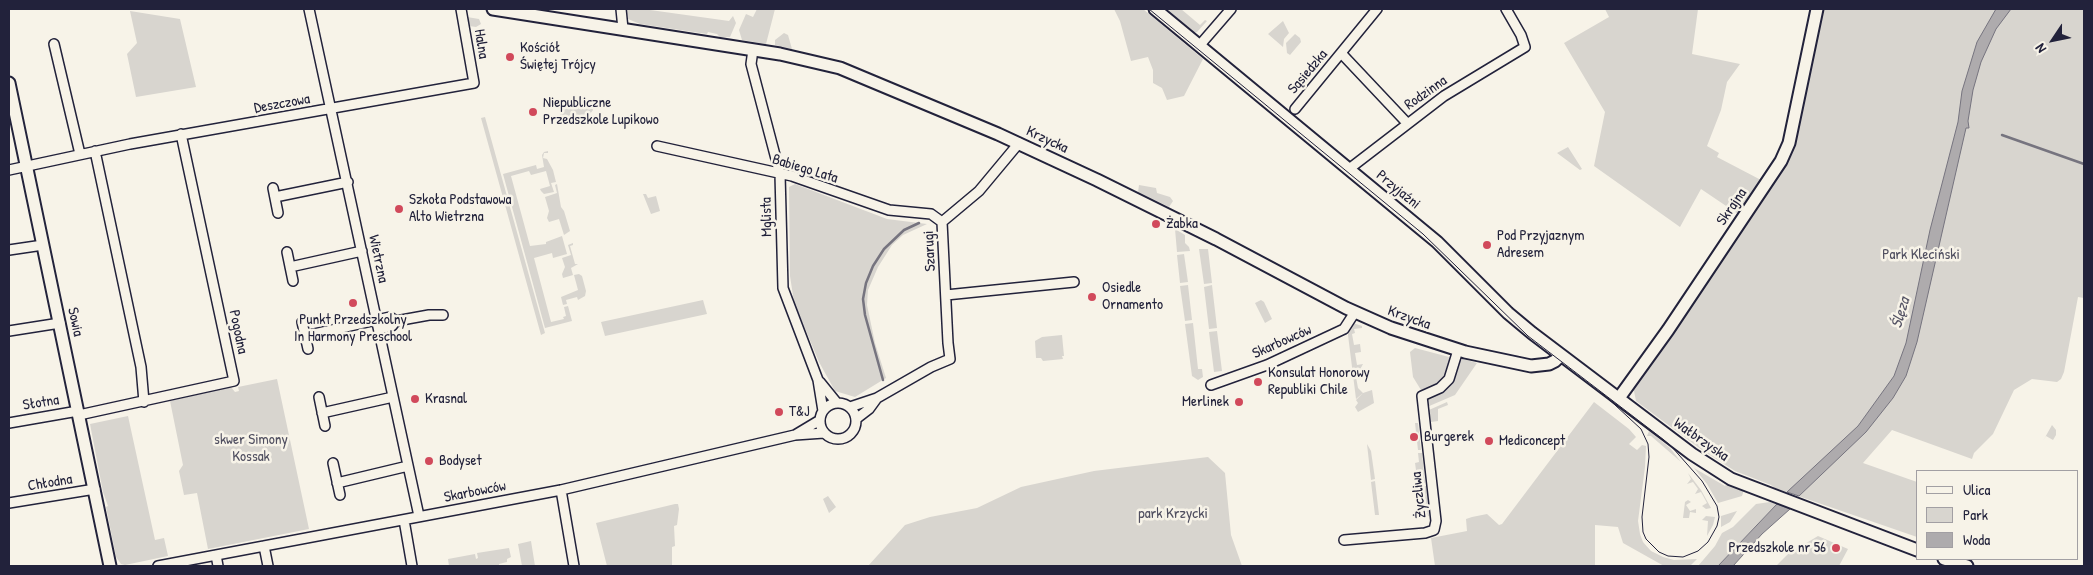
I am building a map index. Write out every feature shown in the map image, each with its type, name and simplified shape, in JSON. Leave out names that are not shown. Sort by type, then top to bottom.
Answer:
[{"type":"street","name":"Wietrzna","points":[[309,9],[419,516]]},
{"type":"street","name":"Halna","points":[[462,9],[474,84]]},
{"type":"street","name":"Krzycka","points":[[493,9],[813,60],[840,68],[1019,143],[1133,198],[1355,312],[1394,329],[1458,350],[1532,366],[1549,364],[1556,361],[1560,355]]},
{"type":"street","points":[[621,9],[623,29]]},
{"type":"street","name":"Przyjaźni","points":[[1155,9],[1437,242],[1508,313],[1560,355],[1619,398]]},
{"type":"street","points":[[1199,46],[1231,9]]},
{"type":"street","name":"Sąsiedzka","points":[[1295,109],[1377,9]]},
{"type":"street","name":"Rodzinna","points":[[1349,170],[1444,96],[1525,48],[1521,34],[1506,9]]},
{"type":"street","name":"Skrajna","points":[[1619,398],[1672,324],[1781,161],[1791,136],[1817,9]]},
{"type":"street","points":[[54,44],[80,154]]},
{"type":"street","name":"Mglista","points":[[753,50],[752,64],[780,174],[783,288],[818,380],[822,415]]},
{"type":"street","name":"Sąsiedzka","points":[[1341,54],[1407,123]]},
{"type":"street","name":"Sowia","points":[[9,83],[110,566]]},
{"type":"street","name":"Deszczowa","points":[[9,170],[181,134],[474,84]]},
{"type":"street","name":"Pogodna","points":[[79,413],[144,402],[234,381],[181,134]]},
{"type":"street","name":"Szarugi","points":[[877,398],[930,367],[950,358],[942,222],[980,191],[1019,143]]},
{"type":"street","name":"Babiego Lata","points":[[657,146],[792,176],[889,210],[931,214],[942,222]]},
{"type":"street","points":[[95,151],[141,368],[144,402]]},
{"type":"street","points":[[278,212],[274,192],[348,182]]},
{"type":"street","points":[[9,250],[43,245]]},
{"type":"street","points":[[290,267],[362,251]]},
{"type":"street","points":[[287,252],[293,281]]},
{"type":"street","points":[[946,295],[1074,282]]},
{"type":"street","name":"Skarbowców","points":[[1211,385],[1267,365],[1344,329],[1355,312]]},
{"type":"street","points":[[306,336],[378,325],[390,317],[396,321],[429,315],[443,315]]},
{"type":"street","points":[[9,331],[60,322]]},
{"type":"street","points":[[302,322],[308,349]]},
{"type":"street","name":"Życzliwa","points":[[1344,540],[1424,533],[1431,531],[1435,527],[1436,521],[1422,396],[1440,388],[1449,380],[1458,350]]},
{"type":"street","name":"Mglista","points":[[818,380],[837,403]]},
{"type":"street","points":[[319,397],[325,426]]},
{"type":"street","points":[[322,413],[393,397]]},
{"type":"street","points":[[877,398],[856,419],[853,431],[843,438],[835,439],[824,433],[822,415],[827,407],[837,403],[850,407],[877,398]]},
{"type":"street","name":"Wałbrzyska","points":[[1619,398],[1731,479],[1916,550]]},
{"type":"street","points":[[850,407],[856,419]]},
{"type":"street","name":"Słotna","points":[[9,423],[79,413]]},
{"type":"street","name":"Skarbowców","points":[[794,435],[822,415]]},
{"type":"street","name":"Skarbowców","points":[[158,566],[561,490],[794,435],[824,433]]},
{"type":"street","points":[[333,463],[340,495]]},
{"type":"street","points":[[337,483],[408,466]]},
{"type":"street","name":"Chłodna","points":[[9,503],[95,489]]},
{"type":"street","points":[[561,490],[574,566]]},
{"type":"street","points":[[404,520],[412,566]]},
{"type":"street","points":[[264,546],[268,566]]},
{"type":"street","points":[[216,555],[218,566]]},
{"type":"street","points":[[1950,562],[1968,566]]},
{"type":"green space","points":[[626,9],[643,9],[729,21],[733,16],[736,23],[730,37],[720,37],[717,34],[708,32],[707,34],[640,24],[628,19]]},
{"type":"green space","points":[[757,9],[775,9],[766,44],[742,40],[739,30],[746,14],[753,17]]},
{"type":"green space","points":[[1114,9],[1143,9],[1203,59],[1184,96],[1167,100],[1162,88],[1153,83],[1153,70],[1148,57],[1131,61],[1120,21]]},
{"type":"green space","points":[[1167,9],[1181,9],[1200,25],[1205,20],[1207,21],[1194,33]]},
{"type":"green space","points":[[1605,9],[1698,9],[1692,54],[1740,64],[1727,82],[1721,110],[1707,146],[1719,153],[1717,157],[1761,180],[1738,214],[1701,189],[1680,227],[1594,166],[1605,112],[1564,43],[1609,17]]},
{"type":"green space","name":"Park Kleciński","points":[[1821,9],[2084,9],[2084,298],[2078,297],[2064,372],[2061,379],[2057,382],[2032,379],[2014,390],[1993,434],[1974,453],[1972,459],[1892,430],[1863,463],[1916,482],[1916,537],[1775,488],[1735,471],[1702,450],[1636,401],[1634,391],[1631,389],[1777,176]]},
{"type":"green space","points":[[130,11],[180,19],[196,87],[136,97],[127,54],[137,43]]},
{"type":"green space","points":[[467,17],[479,19],[481,24],[476,27],[469,26]]},
{"type":"green space","points":[[1283,21],[1289,33],[1284,39],[1283,47],[1268,34]]},
{"type":"green space","points":[[784,33],[788,35],[792,49],[775,45],[775,40]]},
{"type":"green space","points":[[1295,34],[1300,38],[1301,42],[1290,55],[1287,53],[1286,43]]},
{"type":"green space","points":[[591,100],[593,110],[590,114],[561,120],[558,105]]},
{"type":"green space","points":[[485,117],[545,333],[541,335],[481,118]]},
{"type":"green space","points":[[1568,147],[1582,169],[1580,170],[1557,153]]},
{"type":"green space","points":[[548,151],[548,153],[544,153],[543,158],[547,159],[553,170],[556,182],[551,183],[554,192],[544,194],[540,189],[550,186],[546,171],[531,175],[529,171],[511,176],[530,246],[546,244],[546,242],[562,236],[567,254],[553,258],[552,253],[534,258],[551,322],[564,319],[563,317],[566,316],[564,307],[568,306],[572,321],[545,328],[503,174],[536,165],[537,169],[544,167],[542,155],[544,152]]},
{"type":"green space","points":[[557,184],[561,207],[570,231],[564,235],[559,219],[549,222],[547,218],[549,211],[545,197],[557,193],[555,185]]},
{"type":"green space","points":[[795,184],[887,219],[927,224],[903,235],[892,245],[878,267],[868,290],[867,305],[875,343],[886,378],[855,397],[835,391],[819,362],[794,302],[790,276],[789,187]]},
{"type":"green space","points":[[1139,185],[1156,188],[1157,193],[1170,197],[1173,201],[1169,207],[1138,192]]},
{"type":"green space","points":[[643,194],[646,194],[648,198],[656,196],[660,211],[651,214]]},
{"type":"green space","points":[[1175,229],[1185,235],[1185,243],[1190,251],[1177,252]]},
{"type":"green space","points":[[573,243],[570,246],[575,264],[578,264],[571,268],[573,275],[563,278],[562,274],[565,267],[562,258],[571,255],[568,245]]},
{"type":"green space","points":[[1199,249],[1208,249],[1212,283],[1204,284]]},
{"type":"green space","points":[[1184,254],[1188,282],[1180,283],[1177,255]]},
{"type":"green space","points":[[579,274],[582,276],[586,291],[585,296],[578,300],[577,297],[566,300],[567,304],[563,305],[561,297],[578,290],[574,275]]},
{"type":"green space","points":[[1188,285],[1192,320],[1185,321],[1180,286]]},
{"type":"green space","points":[[1212,285],[1217,328],[1209,329],[1204,287]]},
{"type":"green space","points":[[703,300],[707,314],[605,336],[601,322]]},
{"type":"green space","points":[[1261,300],[1264,302],[1272,319],[1265,323],[1255,303]]},
{"type":"green space","points":[[1193,323],[1198,369],[1202,369],[1203,377],[1198,380],[1192,376],[1185,324]]},
{"type":"green space","points":[[1353,323],[1362,326],[1362,328],[1354,329],[1355,333],[1352,334],[1354,345],[1360,344],[1361,352],[1355,353],[1357,365],[1363,364],[1356,377],[1358,388],[1363,393],[1356,399],[1348,335],[1348,330]]},
{"type":"green space","points":[[1217,331],[1222,371],[1214,372],[1209,332]]},
{"type":"green space","points":[[1062,335],[1063,359],[1043,361],[1041,358],[1036,358],[1035,341],[1042,337]]},
{"type":"green space","points":[[1415,348],[1449,357],[1451,360],[1445,375],[1434,386],[1421,390],[1413,377],[1410,352]]},
{"type":"green space","points":[[1463,359],[1477,363],[1455,395],[1427,407],[1426,402],[1428,399],[1444,391],[1452,384],[1460,361]]},
{"type":"green space","name":"skwer Simony Kossak","points":[[277,379],[309,529],[208,549],[197,493],[184,495],[179,471],[183,465],[170,401],[231,387],[235,392],[239,391],[238,387]]},
{"type":"green space","points":[[1372,390],[1374,403],[1358,412],[1355,407],[1358,403],[1356,400],[1363,393]]},
{"type":"green space","points":[[1447,402],[1448,405],[1438,409],[1438,421],[1431,422],[1429,410]]},
{"type":"green space","points":[[1594,402],[1629,429],[1636,437],[1629,444],[1637,450],[1642,445],[1646,446],[1638,521],[1643,542],[1651,551],[1663,557],[1674,560],[1697,559],[1690,566],[1664,566],[1623,543],[1618,527],[1595,525],[1595,566],[1435,566],[1431,538],[1467,531],[1466,519],[1487,514],[1499,525],[1502,524]]},
{"type":"green space","points":[[128,416],[155,540],[164,538],[168,556],[125,565],[121,564],[116,557],[106,507],[108,506],[103,492],[90,424]]},
{"type":"green space","points":[[1415,423],[1418,423],[1421,450],[1418,450]]},
{"type":"green space","points":[[2052,425],[2056,430],[2056,435],[2053,440],[2046,436],[2043,441]]},
{"type":"green space","points":[[1649,431],[1670,448],[1681,462],[1651,436],[1647,436]]},
{"type":"green space","points":[[1367,444],[1371,451],[1375,479],[1371,480]]},
{"type":"green space","points":[[1418,453],[1422,453],[1425,483],[1418,484],[1415,463],[1419,462]]},
{"type":"green space","name":"park Krzycki","points":[[1208,457],[1225,473],[1231,535],[1242,566],[868,566],[905,525],[930,517],[977,508],[1021,487],[1094,471]]},
{"type":"green space","points":[[1694,468],[1725,486],[1727,484],[1743,491],[1742,496],[1718,503],[1707,484]]},
{"type":"green space","points":[[1688,473],[1701,490],[1711,508],[1706,509],[1702,506],[1707,503],[1701,492],[1695,494],[1698,489],[1693,482],[1687,484],[1691,479]]},
{"type":"green space","points":[[1375,481],[1379,515],[1375,515],[1371,482]]},
{"type":"green space","points":[[1426,486],[1429,516],[1425,517],[1422,491],[1418,491],[1418,487]]},
{"type":"green space","points":[[828,496],[836,507],[829,513],[823,499]]},
{"type":"green space","points":[[1688,500],[1691,502],[1686,505],[1690,511],[1696,509],[1696,513],[1690,512],[1689,518],[1683,518],[1685,502]]},
{"type":"green space","points":[[1770,502],[1777,504],[1718,566],[1698,566],[1715,546],[1722,533],[1733,527],[1756,504]]},
{"type":"green space","points":[[678,504],[679,509],[677,525],[674,526],[675,546],[672,547],[672,566],[607,566],[596,523]]},
{"type":"green space","points":[[1737,511],[1730,522],[1721,527],[1721,516]]},
{"type":"green space","points":[[1706,516],[1715,517],[1707,536],[1708,521],[1702,520]]},
{"type":"green space","points":[[1818,536],[1848,549],[1839,566],[1776,566],[1788,554]]},
{"type":"green space","points":[[531,541],[535,566],[522,566],[518,544]]},
{"type":"green space","points":[[509,548],[511,557],[507,559],[507,562],[499,564],[499,566],[449,566],[448,559],[475,554],[476,559],[478,558],[477,553]]},
{"type":"water","points":[[1996,9],[2011,9],[1996,29],[1981,62],[1973,90],[1968,121],[1969,128],[1966,128],[1917,342],[1906,376],[1893,398],[1866,432],[1799,496],[1787,492],[1858,426],[1894,376],[1906,343],[1930,230],[1958,122],[1962,91],[1977,42]]},
{"type":"water","points":[[1777,504],[1790,509],[1762,534],[1733,566],[1718,566]]},
{"type":"waterway","points":[[2002,135],[2084,164]]},
{"type":"waterway","points":[[883,380],[865,315],[863,299],[866,283],[873,266],[884,249],[904,230],[919,223]]},
{"type":"tram line","points":[[1149,9],[1423,234],[1528,336],[1671,446],[1702,481],[1717,506],[1719,517],[1717,526],[1708,542],[1698,551],[1683,557],[1668,556],[1659,552],[1646,539],[1643,532],[1642,517],[1649,457],[1648,444],[1641,429],[1602,393]]},
{"type":"place","name":"Kościół Świętej Trójcy","points":[[510,57]]},
{"type":"place","name":"Niepubliczne Przedszkole Lupikowo","points":[[533,112]]},
{"type":"place","name":"Szkoła Podstawowa Alto Wietrzna","points":[[399,209]]},
{"type":"place","name":"Żabka","points":[[1156,224]]},
{"type":"place","name":"Pod Przyjaznym Adresem","points":[[1487,245]]},
{"type":"place","name":"Osiedle Ornamento","points":[[1092,297]]},
{"type":"place","name":"Punkt Przedszkolny In Harmony Preschool","points":[[353,303]]},
{"type":"place","name":"Konsulat Honorowy Republiki Chile","points":[[1258,382]]},
{"type":"place","name":"Krasnal","points":[[415,399]]},
{"type":"place","name":"Merlinek","points":[[1239,402]]},
{"type":"place","name":"T&J","points":[[779,412]]},
{"type":"place","name":"Burgerek","points":[[1414,437]]},
{"type":"place","name":"Mediconcept","points":[[1489,441]]},
{"type":"place","name":"Bodyset","points":[[429,461]]},
{"type":"place","name":"Przedszkole nr 56","points":[[1836,548]]},
{"type":"water label","name":"Ślęza","points":[[1901,313]]}]
